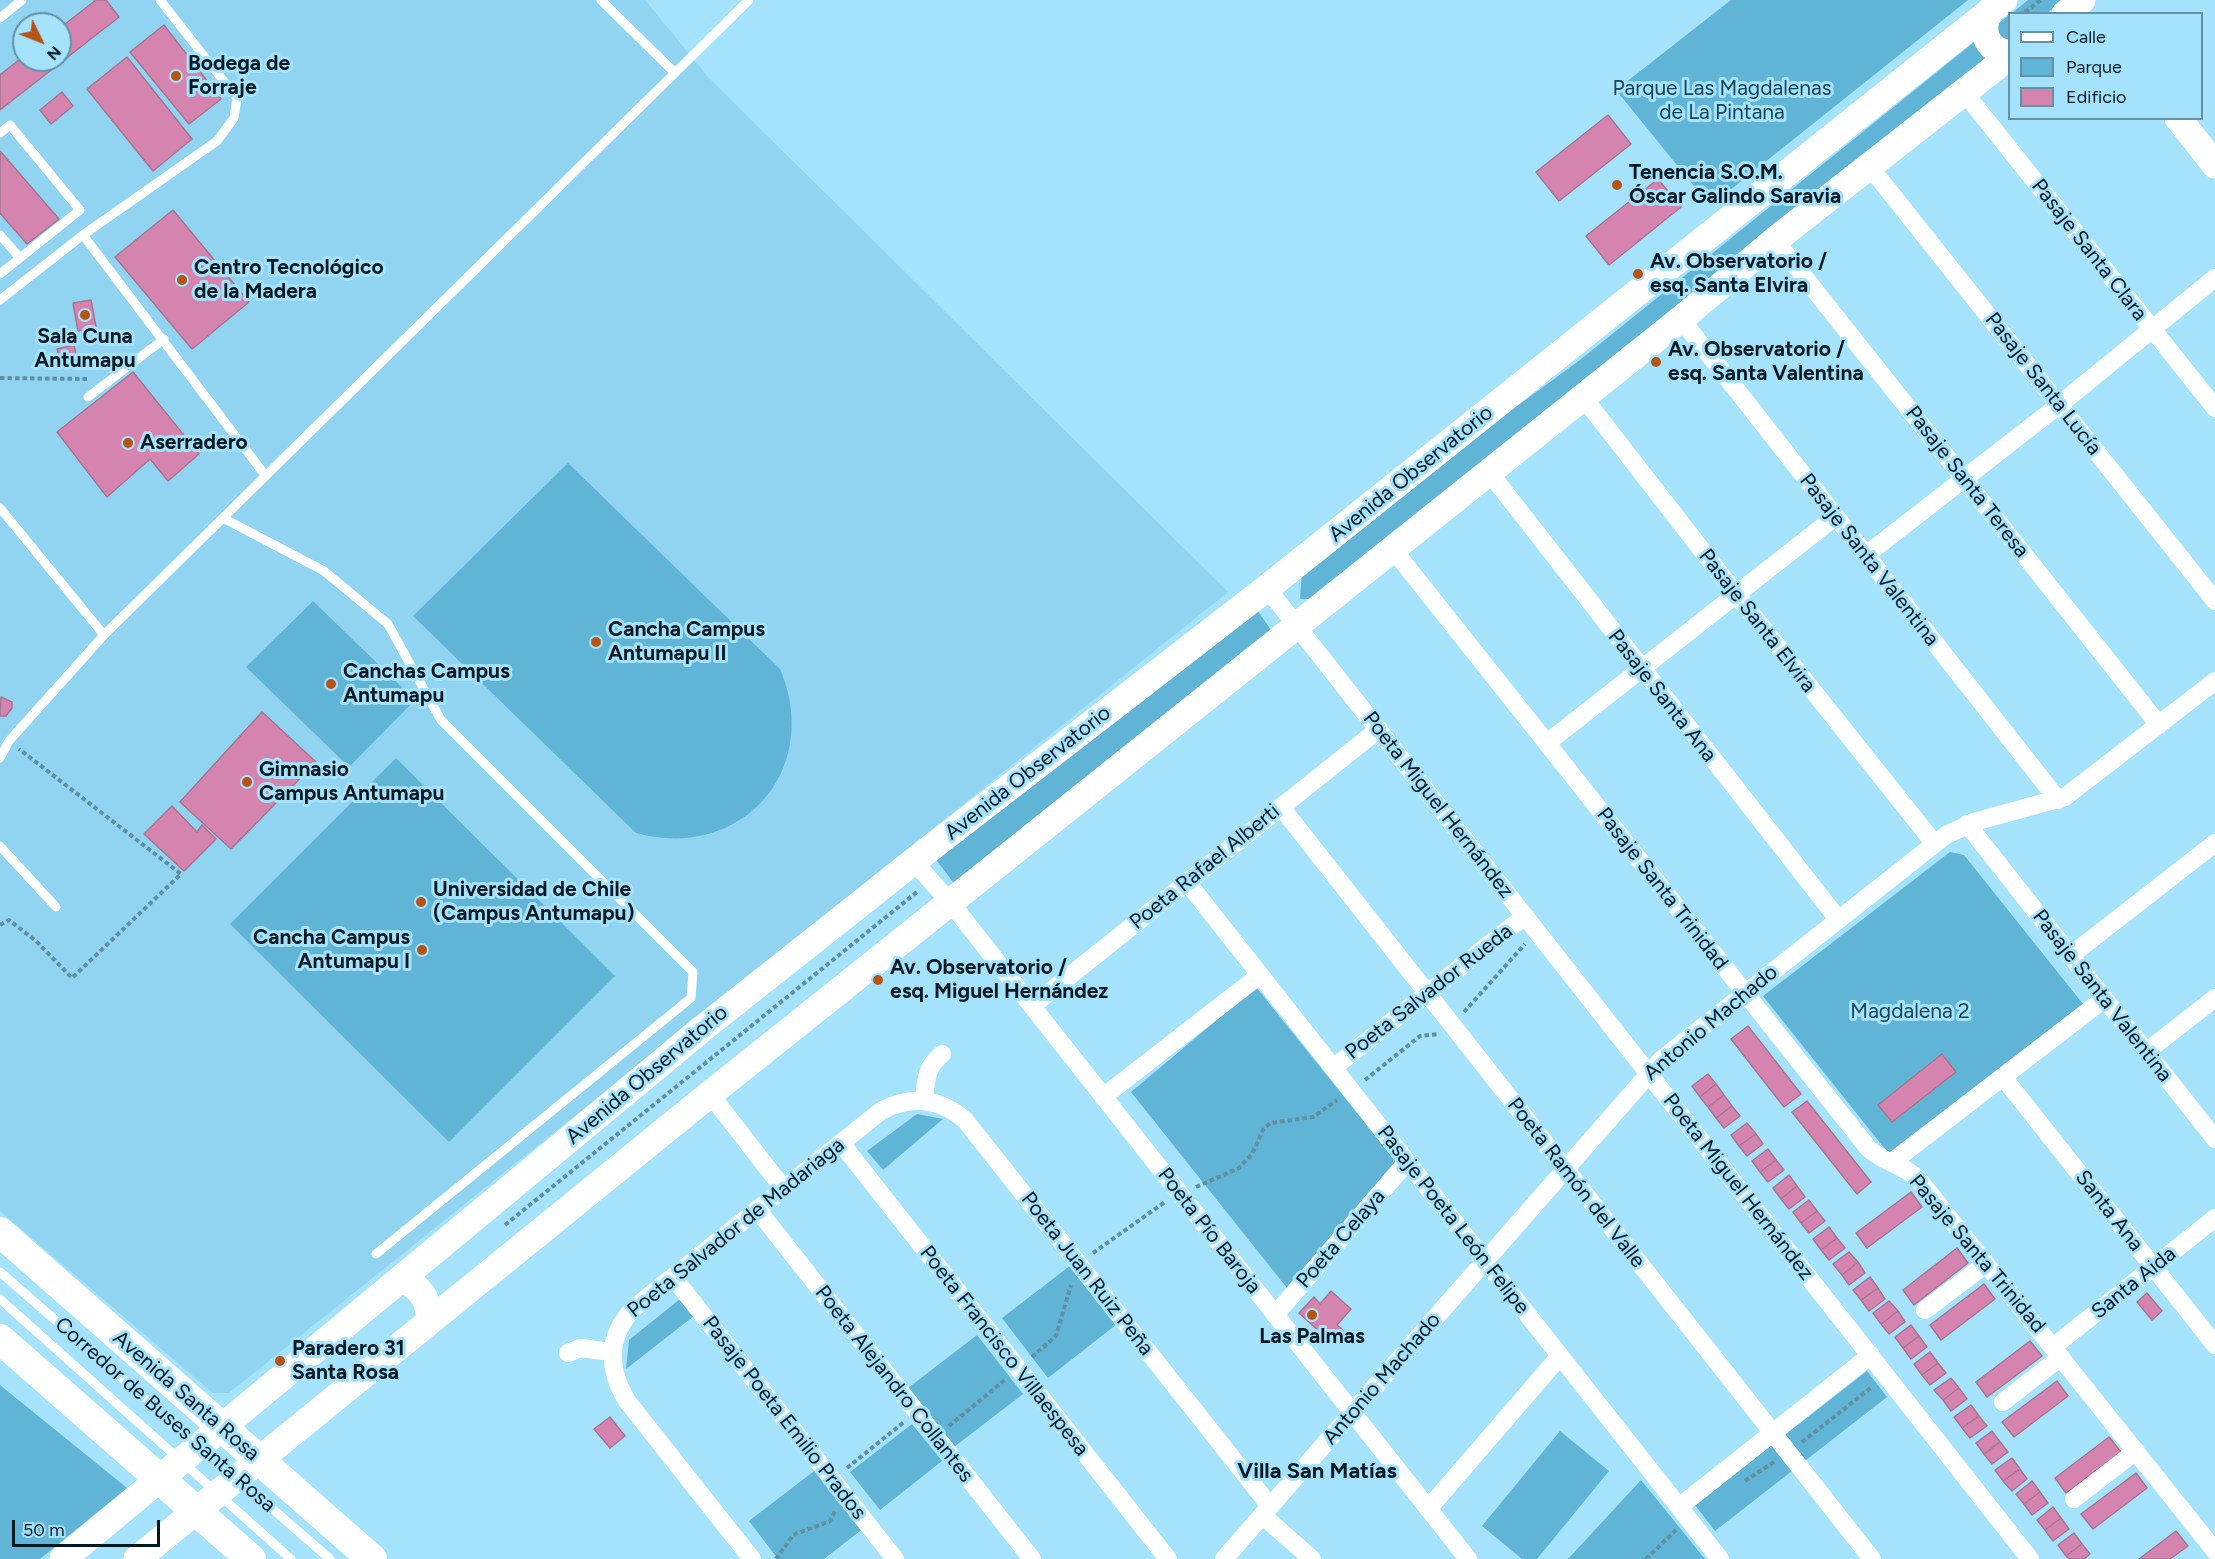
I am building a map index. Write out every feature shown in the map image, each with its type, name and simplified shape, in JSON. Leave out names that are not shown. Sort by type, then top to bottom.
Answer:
[{"type":"main road","points":[[2068,12],[2083,0],[2093,12]]},
{"type":"main road","points":[[1998,5],[1984,24],[1987,41],[1998,51],[2008,54]]},
{"type":"main road","name":"Avenida Observatorio","points":[[63,1559],[702,1029],[918,858],[1267,588],[1998,5]]},
{"type":"main road","points":[[137,1559],[430,1319],[1681,319],[1775,240],[2008,57]]},
{"type":"main road","points":[[2180,120],[2215,165]]},
{"type":"main road","name":"Avenida Santa Rosa","points":[[0,1232],[192,1454],[227,1484],[372,1559]]},
{"type":"main road","points":[[402,1279],[422,1293],[427,1300],[430,1319]]},
{"type":"main road","name":"Avenida Santa Rosa","points":[[0,1339],[192,1454],[227,1484],[251,1559]]},
{"type":"street","name":"Pasaje Santa Clara","points":[[1964,92],[2215,408]]},
{"type":"street","name":"Pasaje Santa Lucía","points":[[1870,167],[2215,602]]},
{"type":"street","name":"Pasaje Santa Teresa","points":[[1775,240],[2159,725]]},
{"type":"street","points":[[1866,555],[2059,405],[2215,278]]},
{"type":"street","name":"Pasaje Santa Valentina","points":[[1681,319],[2058,800]]},
{"type":"street","name":"Pasaje Santa Elvira","points":[[1583,397],[1736,594],[1935,843]]},
{"type":"street","name":"Pasaje Santa Ana","points":[[1489,472],[1838,919]]},
{"type":"street","points":[[1547,743],[1835,517]]},
{"type":"street","name":"Pasaje Santa Trinidad","points":[[1392,548],[1868,1148],[1879,1157],[1905,1168],[1918,1180],[2215,1551]]},
{"type":"street","name":"Poeta Miguel Hernández","points":[[1267,588],[2030,1559]]},
{"type":"street","name":"Antonio Machado","points":[[1224,1559],[1648,1074],[1676,1046],[1935,843],[1967,824],[2058,800],[2081,786],[2215,681]]},
{"type":"street","name":"Poeta Rafael Alberti","points":[[1032,1006],[1378,729]]},
{"type":"street","name":"Poeta Ramón del Valle","points":[[1281,807],[1872,1559]]},
{"type":"street","name":"Pasaje Santa Valentina","points":[[1967,824],[2215,1139]]},
{"type":"street","points":[[2070,956],[2215,843]]},
{"type":"street","name":"Poeta Pío Baroja","points":[[918,858],[946,884],[950,902],[1428,1509],[1458,1555]]},
{"type":"street","name":"Pasaje Poeta León Felipe","points":[[1187,882],[1720,1559]]},
{"type":"street","name":"Poeta Salvador Rueda","points":[[1333,1068],[1525,916]]},
{"type":"street","points":[[1103,1097],[1260,975]]},
{"type":"street","points":[[2146,1052],[2215,998]]},
{"type":"street","points":[[1892,1162],[2104,999]]},
{"type":"street","points":[[924,1100],[929,1067],[942,1054]]},
{"type":"street","name":"Santa Ana","points":[[2003,1077],[2215,1345]]},
{"type":"street","points":[[711,1094],[783,1188]]},
{"type":"street","name":"Poeta Salvador de Madariaga","points":[[611,1352],[618,1328],[626,1317],[783,1188],[892,1105],[924,1100]]},
{"type":"street","name":"Poeta Juan Ruiz Peña","points":[[924,1100],[944,1105],[965,1120],[1078,1263],[1266,1511],[1312,1559]]},
{"type":"street","name":"Poeta Francisco Villaespesa","points":[[841,1143],[1168,1559]]},
{"type":"street","name":"Poeta Celaya","points":[[1275,1316],[1407,1162]]},
{"type":"street","name":"Poeta Alejandro Collantes","points":[[757,1209],[1032,1559]]},
{"type":"street","name":"Santa Aida","points":[[2002,1402],[2153,1267],[2215,1218]]},
{"type":"street","points":[[1925,1311],[1986,1264]]},
{"type":"street","name":"Pasaje Poeta Emilio Prados","points":[[673,1277],[895,1559]]},
{"type":"street","points":[[568,1353],[580,1348],[611,1352],[615,1378],[627,1401],[752,1559]]},
{"type":"street","points":[[1683,1513],[1773,1432],[1871,1355]]},
{"type":"street","points":[[1428,1509],[1560,1356]]},
{"type":"street","points":[[2074,1499],[2136,1451]]},
{"type":"lane","points":[[0,18],[22,0]]},
{"type":"lane","points":[[0,300],[83,235],[217,141],[234,118],[237,98],[160,0]]},
{"type":"lane","points":[[601,0],[675,73]]},
{"type":"lane","points":[[0,758],[9,741],[104,635],[749,0]]},
{"type":"lane","points":[[0,133],[10,125],[80,210],[0,274]]},
{"type":"lane","points":[[0,235],[20,258]]},
{"type":"lane","points":[[83,235],[265,475]]},
{"type":"lane","points":[[88,397],[164,339]]},
{"type":"lane","points":[[0,508],[104,635]]},
{"type":"lane","points":[[223,519],[324,571],[388,624],[441,720],[693,972],[690,998],[376,1254]]},
{"type":"lane","points":[[0,846],[56,907]]},
{"type":"lane","name":"Corredor de Buses Santa Rosa","points":[[0,1272],[192,1454]]},
{"type":"lane","name":"Corredor de Buses Santa Rosa","points":[[0,1299],[192,1454]]},
{"type":"lane","name":"Corredor de Buses Santa Rosa","points":[[227,1484],[291,1559]]},
{"type":"lane","name":"Corredor de Buses Santa Rosa","points":[[227,1484],[330,1559]]},
{"type":"path","points":[[2026,12],[2041,0]]},
{"type":"path","points":[[0,378],[113,378]]},
{"type":"path","points":[[0,925],[9,920],[25,931],[72,978],[181,874],[9,741]]},
{"type":"path","points":[[935,1437],[1056,1336],[1078,1263],[1179,1193],[1239,1168],[1252,1154],[1264,1128],[1270,1123],[1313,1117],[1351,1091],[1420,1036],[1434,1036],[1452,1026],[1538,932]]},
{"type":"path","points":[[1743,1482],[1789,1452],[1886,1375]]},
{"type":"path","points":[[776,1559],[793,1535],[830,1521],[844,1494],[853,1488],[840,1473],[909,1417]]},
{"type":"path","points":[[1646,1559],[1683,1513]]},
{"type":"shaded area","name":"Universidad de Chile (Campus Antumapu)","points":[[0,0],[645,0],[708,77],[1228,592],[229,1393],[213,1393],[0,1211]]},
{"type":"green space","name":"Parque Las Magdalenas de La Pintana","points":[[1731,0],[1968,0],[1710,206],[1616,90]]},
{"type":"green space","points":[[2028,0],[2064,0],[2048,12],[2013,12]]},
{"type":"green space","points":[[2008,16],[2007,46],[1993,28]]},
{"type":"green space","points":[[1978,39],[1993,57],[1309,599],[1300,599],[1302,572],[1498,420],[1580,360]]},
{"type":"green space","name":"Cancha Campus Antumapu II","points":[[568,463],[780,669],[790,706],[790,741],[781,773],[764,800],[739,820],[709,834],[674,838],[636,833],[413,616]]},
{"type":"green space","name":"Canchas Campus Antumapu","points":[[313,601],[415,700],[349,767],[246,667]]},
{"type":"green space","points":[[1251,601],[1271,630],[956,886],[930,852]]},
{"type":"green space","name":"Cancha Campus Antumapu I","points":[[396,758],[615,976],[449,1142],[230,924]]},
{"type":"green space","name":"Magdalena 2","points":[[1950,852],[1964,855],[2083,1004],[1889,1154],[1763,996]]},
{"type":"green space","points":[[1256,987],[1397,1163],[1287,1288],[1131,1092]]},
{"type":"green space","points":[[917,1114],[943,1119],[883,1170],[867,1151]]},
{"type":"green space","points":[[1071,1265],[1117,1324],[1048,1378],[1002,1318]]},
{"type":"green space","points":[[680,1299],[694,1316],[626,1369],[629,1340]]},
{"type":"green space","points":[[977,1335],[1023,1394],[954,1447],[908,1388]]},
{"type":"green space","points":[[1867,1371],[1887,1397],[1715,1531],[1695,1505]]},
{"type":"green space","points":[[0,1385],[127,1488],[40,1559],[0,1559]]},
{"type":"green space","points":[[912,1424],[942,1461],[880,1510],[850,1472]]},
{"type":"green space","points":[[1560,1431],[1609,1471],[1537,1559],[1522,1559],[1482,1526]]},
{"type":"green space","points":[[818,1468],[864,1528],[824,1559],[778,1559],[749,1521]]},
{"type":"green space","points":[[1641,1480],[1705,1559],[1568,1559]]},
{"type":"building","points":[[96,0],[106,0],[119,17],[72,54],[72,19]]},
{"type":"building","name":"Bodega de Forraje","points":[[164,25],[221,99],[189,124],[130,52]]},
{"type":"building","points":[[127,57],[192,139],[153,171],[87,89]]},
{"type":"building","points":[[12,66],[12,72],[49,72],[0,110],[0,75]]},
{"type":"building","points":[[62,92],[73,106],[51,124],[40,110]]},
{"type":"building","points":[[1608,115],[1631,144],[1559,201],[1536,172]]},
{"type":"building","points":[[0,151],[59,219],[27,244],[0,213]]},
{"type":"building","points":[[1658,179],[1681,207],[1609,265],[1586,236]]},
{"type":"building","name":"Centro Tecnológico de la Madera","points":[[173,210],[249,302],[192,349],[115,257]]},
{"type":"building","name":"Sala Cuna Antumapu","points":[[91,300],[96,327],[78,331],[73,303]]},
{"type":"building","points":[[74,345],[77,360],[61,364],[57,349]]},
{"type":"building","name":"Aserradero","points":[[133,372],[199,454],[168,481],[150,459],[107,497],[57,432]]},
{"type":"building","points":[[1,697],[12,702],[12,708],[6,716],[0,716]]},
{"type":"building","name":"Gimnasio Campus Antumapu","points":[[262,712],[316,762],[231,849],[180,802]]},
{"type":"building","points":[[172,806],[197,832],[202,825],[216,839],[184,871],[144,834]]},
{"type":"building","points":[[1748,1026],[1801,1094],[1784,1107],[1731,1039]]},
{"type":"building","points":[[1942,1054],[1956,1072],[1892,1122],[1878,1105]]},
{"type":"building","points":[[1708,1074],[1716,1084],[1700,1097],[1692,1086]]},
{"type":"building","points":[[1716,1084],[1724,1095],[1708,1107],[1700,1097]]},
{"type":"building","points":[[1724,1095],[1732,1106],[1716,1118],[1708,1107]]},
{"type":"building","points":[[1807,1101],[1871,1182],[1857,1194],[1792,1112]]},
{"type":"building","points":[[1732,1106],[1740,1116],[1724,1128],[1716,1118]]},
{"type":"building","points":[[1747,1123],[1756,1134],[1739,1146],[1731,1135]]},
{"type":"building","points":[[1756,1134],[1763,1144],[1747,1156],[1739,1146]]},
{"type":"building","points":[[1768,1149],[1776,1160],[1760,1172],[1752,1161]]},
{"type":"building","points":[[1776,1160],[1784,1170],[1768,1182],[1760,1172]]},
{"type":"building","points":[[1789,1175],[1797,1186],[1781,1199],[1773,1188]]},
{"type":"building","points":[[1797,1186],[1805,1197],[1789,1209],[1781,1199]]},
{"type":"building","points":[[1911,1192],[1922,1207],[1867,1248],[1856,1233]]},
{"type":"building","points":[[1809,1200],[1817,1211],[1801,1223],[1793,1212]]},
{"type":"building","points":[[1817,1211],[1825,1221],[1809,1233],[1801,1223]]},
{"type":"building","points":[[1829,1227],[1837,1238],[1821,1250],[1813,1239]]},
{"type":"building","points":[[1837,1238],[1845,1248],[1829,1260],[1821,1250]]},
{"type":"building","points":[[1957,1248],[1968,1263],[1914,1305],[1903,1290]]},
{"type":"building","points":[[1849,1252],[1858,1262],[1842,1275],[1833,1264]]},
{"type":"building","points":[[1858,1262],[1865,1273],[1849,1285],[1842,1275]]},
{"type":"building","points":[[1870,1277],[1878,1288],[1861,1300],[1853,1290]]},
{"type":"building","points":[[1984,1284],[1995,1299],[1941,1340],[1930,1325]]},
{"type":"building","points":[[1878,1288],[1885,1299],[1869,1311],[1861,1300]]},
{"type":"building","points":[[1331,1291],[1351,1309],[1337,1325],[1345,1332],[1334,1345],[1299,1313],[1314,1297],[1320,1304]]},
{"type":"building","points":[[2147,1293],[2162,1311],[2152,1320],[2137,1302]]},
{"type":"building","points":[[1889,1301],[1898,1311],[1881,1324],[1873,1313]]},
{"type":"building","points":[[1898,1311],[1905,1322],[1889,1334],[1881,1324]]},
{"type":"building","points":[[1911,1325],[1919,1336],[1903,1348],[1895,1337]]},
{"type":"building","points":[[1919,1336],[1927,1347],[1911,1359],[1903,1348]]},
{"type":"building","points":[[2030,1341],[2042,1356],[1987,1397],[1976,1382]]},
{"type":"building","points":[[1930,1352],[1938,1363],[1922,1375],[1914,1364]]},
{"type":"building","points":[[1938,1363],[1946,1373],[1930,1385],[1922,1375]]},
{"type":"building","points":[[1951,1378],[1959,1388],[1943,1400],[1934,1390]]},
{"type":"building","points":[[2057,1381],[2068,1396],[2014,1437],[2002,1422]]},
{"type":"building","points":[[1959,1388],[1967,1399],[1951,1411],[1943,1400]]},
{"type":"building","points":[[1971,1405],[1979,1416],[1962,1428],[1954,1417]]},
{"type":"building","points":[[1979,1416],[1987,1426],[1970,1438],[1962,1428]]},
{"type":"building","points":[[610,1417],[625,1436],[610,1448],[594,1429]]},
{"type":"building","points":[[1992,1431],[2000,1442],[1984,1454],[1976,1443]]},
{"type":"building","points":[[2109,1437],[2121,1452],[2066,1493],[2055,1478]]},
{"type":"building","points":[[2000,1442],[2008,1452],[1992,1464],[1984,1454]]},
{"type":"building","points":[[2012,1458],[2020,1469],[2003,1481],[1995,1470]]},
{"type":"building","points":[[2020,1469],[2027,1479],[2012,1491],[2003,1481]]},
{"type":"building","points":[[2136,1473],[2147,1488],[2093,1529],[2081,1514]]},
{"type":"building","points":[[2032,1481],[2040,1492],[2024,1504],[2016,1494]]},
{"type":"building","points":[[2040,1492],[2048,1503],[2032,1515],[2024,1504]]},
{"type":"building","points":[[2053,1507],[2061,1518],[2045,1530],[2037,1520]]},
{"type":"building","points":[[2061,1518],[2069,1529],[2053,1541],[2045,1530]]},
{"type":"building","points":[[2176,1531],[2188,1546],[2170,1559],[2139,1559]]},
{"type":"building","points":[[2074,1533],[2082,1544],[2066,1556],[2058,1545]]},
{"type":"building","points":[[2082,1544],[2090,1554],[2084,1559],[2069,1559],[2066,1556]]},
{"type":"place","name":"Bodega de Forraje","points":[[176,76]]},
{"type":"place","name":"Tenencia S.O.M. Óscar Galindo Saravia","points":[[1617,185]]},
{"type":"place","name":"Av. Observatorio / esq. Santa Elvira","points":[[1638,274]]},
{"type":"place","name":"Centro Tecnológico de la Madera","points":[[182,280]]},
{"type":"place","name":"Sala Cuna Antumapu","points":[[85,315]]},
{"type":"place","name":"Av. Observatorio / esq. Santa Valentina","points":[[1656,362]]},
{"type":"place","name":"Aserradero","points":[[128,443]]},
{"type":"place","name":"Cancha Campus Antumapu II","points":[[596,642]]},
{"type":"place","name":"Canchas Campus Antumapu","points":[[331,684]]},
{"type":"place","name":"Gimnasio Campus Antumapu","points":[[247,782]]},
{"type":"place","name":"Universidad de Chile (Campus Antumapu)","points":[[421,902]]},
{"type":"place","name":"Cancha Campus Antumapu I","points":[[422,950]]},
{"type":"place","name":"Av. Observatorio / esq. Miguel Hernández","points":[[878,980]]},
{"type":"place","name":"Las Palmas","points":[[1312,1315]]},
{"type":"place","name":"Paradero 31 Santa Rosa","points":[[280,1361]]},
{"type":"district","name":"Villa San Matías","points":[[1317,1472]]}]
